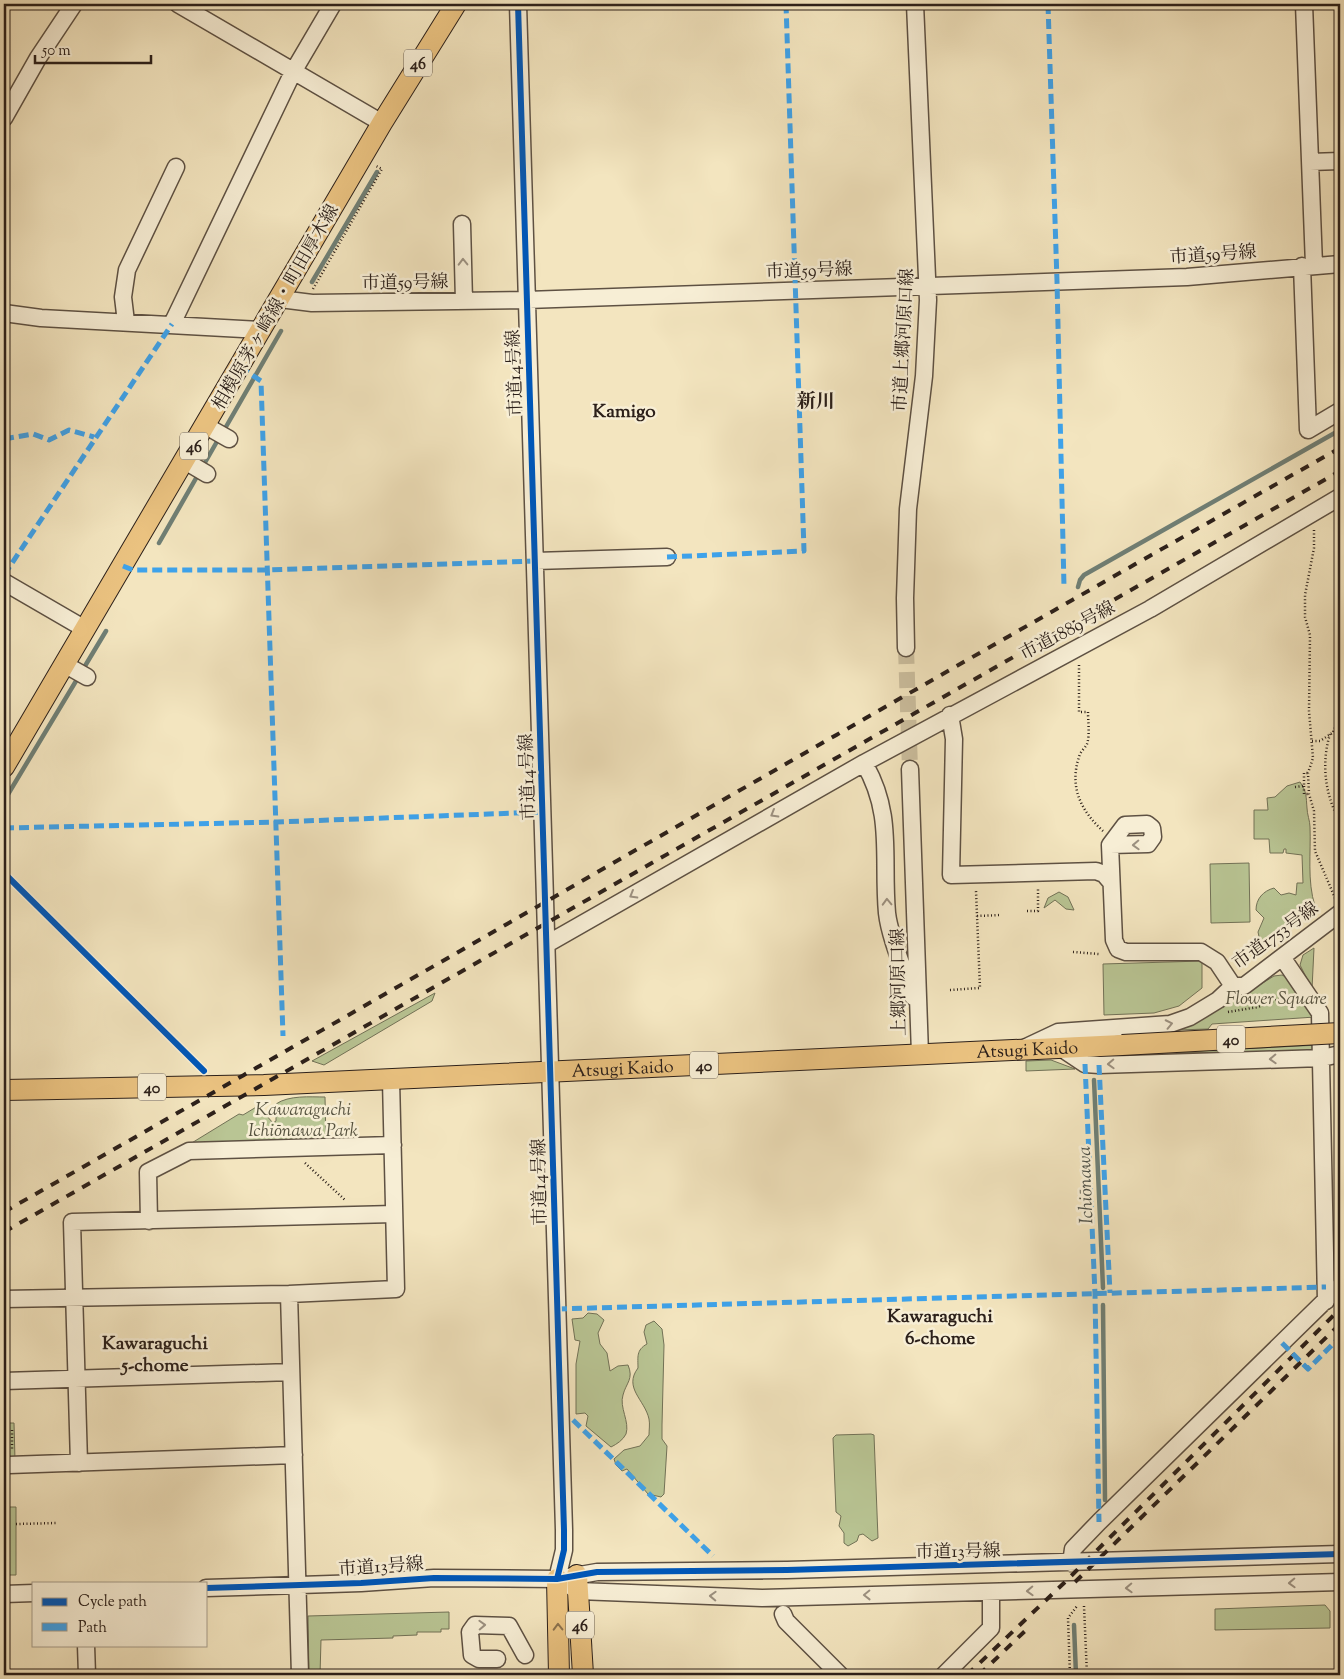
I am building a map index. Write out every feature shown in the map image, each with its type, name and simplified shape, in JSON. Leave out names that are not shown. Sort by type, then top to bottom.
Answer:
[{"type":"main road","name":"相模原茅ヶ崎線・町田厚木線","points":[[4,767],[76,671],[85,629],[219,433],[262,330],[382,123],[456,4]]},
{"type":"main road","name":"Atsugi Kaido","points":[[4,1090],[264,1085],[391,1080],[1340,1033]]},
{"type":"main road","name":"46","points":[[557,1579],[559,1675]]},
{"type":"main road","name":"46","points":[[578,1583],[583,1675]]},
{"type":"street","points":[[4,118],[38,58],[74,4]]},
{"type":"street","points":[[178,4],[382,123]]},
{"type":"street","points":[[172,324],[293,72],[333,4]]},
{"type":"street","name":"市道14号線","points":[[518,4],[552,1072],[564,1550]]},
{"type":"street","name":"市道上郷河原口線","points":[[906,648],[905,598],[908,509],[924,376],[928,286],[915,4]]},
{"type":"street","points":[[1304,4],[1310,162],[1308,430],[1340,411]]},
{"type":"street","points":[[1310,162],[1340,161]]},
{"type":"street","points":[[126,322],[123,297],[128,270],[176,166]]},
{"type":"street","points":[[462,224],[464,301]]},
{"type":"street","name":"市道59号線","points":[[280,299],[312,304],[527,300],[1187,277],[1340,264]]},
{"type":"street","points":[[4,313],[41,318],[262,330]]},
{"type":"street","name":"市道1889号線","points":[[547,944],[950,715],[1150,609],[1340,496]]},
{"type":"street","points":[[535,561],[667,557]]},
{"type":"street","points":[[4,582],[85,629]]},
{"type":"street","points":[[950,715],[954,739],[951,875],[1096,871],[1110,880]]},
{"type":"street","points":[[864,763],[875,784],[883,806],[887,914],[919,1016]]},
{"type":"street","name":"上郷河原口線","points":[[910,769],[917,910],[920,1054]]},
{"type":"street","points":[[1020,1050],[1058,1032],[1170,1024],[1190,1018],[1218,1000],[1233,986],[1216,962],[1201,952],[1126,952],[1118,949],[1114,940],[1113,889],[1110,880],[1106,838]]},
{"type":"street","name":"市道1753号線","points":[[1233,986],[1244,986],[1282,957],[1338,906]]},
{"type":"street","points":[[1282,957],[1320,1013],[1326,1301]]},
{"type":"street","points":[[1061,1048],[1085,1064],[1322,1058],[1340,1054]]},
{"type":"street","points":[[4,1299],[289,1294],[396,1289],[391,1080]]},
{"type":"street","points":[[148,1220],[148,1172],[189,1151],[393,1145]]},
{"type":"street","points":[[79,1463],[72,1222],[394,1214]]},
{"type":"street","points":[[1071,1563],[1073,1550],[1099,1522],[1340,1286]]},
{"type":"street","points":[[289,1294],[300,1675]]},
{"type":"street","points":[[4,1381],[291,1372]]},
{"type":"street","points":[[11,1465],[294,1455]]},
{"type":"street","points":[[557,1579],[564,1550]]},
{"type":"street","points":[[564,1550],[578,1583],[762,1598],[1340,1582]]},
{"type":"street","name":"市道13号線","points":[[208,1588],[297,1586],[434,1578],[557,1579],[578,1583],[597,1572],[787,1570],[1340,1554]]},
{"type":"street","points":[[944,1675],[991,1628],[991,1592]]},
{"type":"street","points":[[4,1594],[32,1593]]},
{"type":"street","points":[[783,1614],[786,1621],[840,1675]]},
{"type":"street","points":[[497,1659],[479,1659],[472,1655],[470,1632],[475,1625],[509,1626],[525,1655]]},
{"type":"street","points":[[86,1646],[87,1675]]},
{"type":"path","points":[[312,292],[382,169],[372,164]]},
{"type":"path","points":[[1314,529],[1314,548],[1305,595],[1305,610],[1310,635],[1309,711],[1313,758],[1308,773],[1309,794],[1314,810],[1315,851],[1338,906]]},
{"type":"path","points":[[1079,661],[1079,712],[1088,712],[1087,744],[1079,755],[1077,763],[1078,799],[1087,816],[1106,838]]},
{"type":"path","points":[[1340,716],[1331,733],[1324,754],[1331,805],[1340,822]]},
{"type":"path","points":[[1312,741],[1320,741],[1340,728]]},
{"type":"path","points":[[1308,773],[1304,773],[1304,794],[1309,794]]},
{"type":"path","points":[[1295,787],[1304,786]]},
{"type":"path","points":[[1027,911],[1038,911],[1038,888]]},
{"type":"path","points":[[950,990],[980,988],[976,890]]},
{"type":"path","points":[[977,916],[1001,915]]},
{"type":"path","points":[[1073,952],[1098,954]]},
{"type":"path","points":[[1222,1013],[1258,1007],[1281,998],[1294,999]]},
{"type":"path","points":[[290,1149],[361,1214]]},
{"type":"path","points":[[11,1465],[12,1430]]},
{"type":"path","points":[[16,1524],[57,1523]]},
{"type":"path","points":[[1070,1675],[1068,1618],[1077,1606]]},
{"type":"path","points":[[1084,1606],[1087,1675]]},
{"type":"green space","points":[[1300,782],[1306,795],[1310,825],[1310,877],[1315,906],[1289,922],[1267,941],[1260,941],[1258,932],[1264,918],[1256,910],[1259,899],[1263,893],[1274,888],[1281,895],[1289,893],[1296,895],[1297,883],[1303,883],[1302,855],[1286,853],[1286,849],[1284,849],[1283,853],[1270,853],[1269,839],[1254,839],[1254,810],[1268,810],[1267,798],[1275,797],[1287,786]]},
{"type":"green space","points":[[1249,863],[1250,922],[1211,923],[1210,864]]},
{"type":"green space","points":[[1059,892],[1068,897],[1074,910],[1066,909],[1055,900],[1044,908],[1048,898]]},
{"type":"green space","points":[[1314,948],[1312,989],[1300,965],[1303,955]]},
{"type":"green space","points":[[1202,961],[1202,988],[1179,1006],[1154,1013],[1104,1015],[1103,964]]},
{"type":"green space","name":"Flower Square","points":[[1282,975],[1286,977],[1315,1017],[1212,1024],[1208,1029],[1177,1030],[1230,999],[1240,997],[1274,976]]},
{"type":"green space","points":[[435,993],[432,1001],[324,1065],[312,1061]]},
{"type":"green space","points":[[1319,1045],[1316,1051],[1159,1053]]},
{"type":"green space","points":[[1051,1060],[1075,1069],[1026,1071],[1026,1061]]},
{"type":"green space","name":"Kawaraguchi Ichiōnawa Park","points":[[300,1097],[325,1097],[326,1141],[190,1144],[239,1114],[243,1115],[258,1106],[273,1123],[276,1121],[276,1104],[281,1101]]},
{"type":"green space","points":[[588,1313],[597,1314],[604,1320],[598,1333],[600,1344],[607,1353],[610,1371],[618,1366],[628,1365],[630,1370],[630,1377],[622,1400],[627,1425],[626,1434],[620,1442],[611,1447],[586,1426],[588,1416],[585,1413],[576,1414],[576,1364],[580,1341],[575,1340],[572,1319],[583,1318]]},
{"type":"green space","points":[[654,1321],[662,1329],[664,1345],[662,1439],[667,1446],[664,1494],[661,1497],[648,1494],[627,1469],[622,1471],[616,1465],[614,1459],[624,1450],[640,1446],[649,1435],[647,1412],[636,1394],[633,1382],[638,1368],[639,1351],[647,1344],[644,1332],[646,1325]]},
{"type":"green space","points":[[4,1423],[14,1423],[15,1460],[7,1460],[7,1507],[16,1507],[16,1575],[4,1575]]},
{"type":"green space","points":[[836,1435],[874,1435],[878,1538],[872,1541],[863,1534],[859,1535],[857,1541],[848,1546],[844,1543],[844,1533],[839,1526],[841,1516],[836,1512],[833,1438]]},
{"type":"green space","points":[[1325,1605],[1330,1611],[1330,1628],[1215,1630],[1215,1609]]},
{"type":"green space","points":[[449,1612],[449,1629],[441,1629],[441,1632],[417,1632],[417,1635],[393,1636],[393,1638],[321,1640],[320,1675],[309,1675],[308,1616]]},
{"type":"waterway","points":[[312,282],[377,172]]},
{"type":"waterway","points":[[223,432],[281,331]]},
{"type":"waterway","points":[[1078,587],[1084,575],[1340,430]]},
{"type":"waterway","points":[[159,543],[219,438]]},
{"type":"waterway","points":[[4,801],[106,631]]},
{"type":"waterway","name":"Ichiōnawa","points":[[1094,1080],[1103,1288]]},
{"type":"waterway","name":"Ichiōnawa","points":[[1103,1305],[1105,1500]]},
{"type":"waterway","points":[[1074,1625],[1076,1675]]},
{"type":"tunnel","points":[[906,648],[910,769]]},
{"type":"railway","points":[[4,1212],[1340,448]]},
{"type":"railway","points":[[4,1232],[1340,471]]},
{"type":"railway","points":[[967,1675],[1064,1583],[1340,1309]]},
{"type":"railway","points":[[1075,1582],[1340,1324]]},
{"type":"railway","points":[[979,1675],[1025,1631]]},
{"type":"marked path","points":[[667,557],[804,551],[786,4]]},
{"type":"marked path","points":[[1048,4],[1064,587]]},
{"type":"marked path","points":[[4,575],[172,324]]},
{"type":"marked path","points":[[240,367],[261,381],[283,1036]]},
{"type":"marked path","points":[[4,439],[33,434],[49,440],[69,430],[94,437]]},
{"type":"marked path","points":[[123,566],[133,570],[267,570],[535,561]]},
{"type":"marked path","points":[[4,828],[277,822],[543,812]]},
{"type":"marked path","points":[[1085,1064],[1095,1294],[1099,1522]]},
{"type":"marked path","points":[[1099,1065],[1110,1293]]},
{"type":"marked path","points":[[557,1309],[1326,1287]]},
{"type":"marked path","points":[[1282,1343],[1308,1369],[1340,1337]]},
{"type":"marked path","points":[[573,1420],[713,1556]]},
{"type":"cycle path","points":[[518,4],[564,1530],[564,1550],[557,1579]]},
{"type":"cycle path","points":[[4,873],[204,1071]]},
{"type":"cycle path","points":[[208,1588],[361,1583],[434,1578],[557,1579],[597,1572],[787,1570],[1340,1554]]},
{"type":"district","name":"新川","points":[[816,400]]},
{"type":"district","name":"Kamigo","points":[[624,410]]},
{"type":"district","name":"Kawaraguchi 6-chome","points":[[940,1326]]},
{"type":"district","name":"Kawaraguchi 5-chome","points":[[155,1353]]}]
